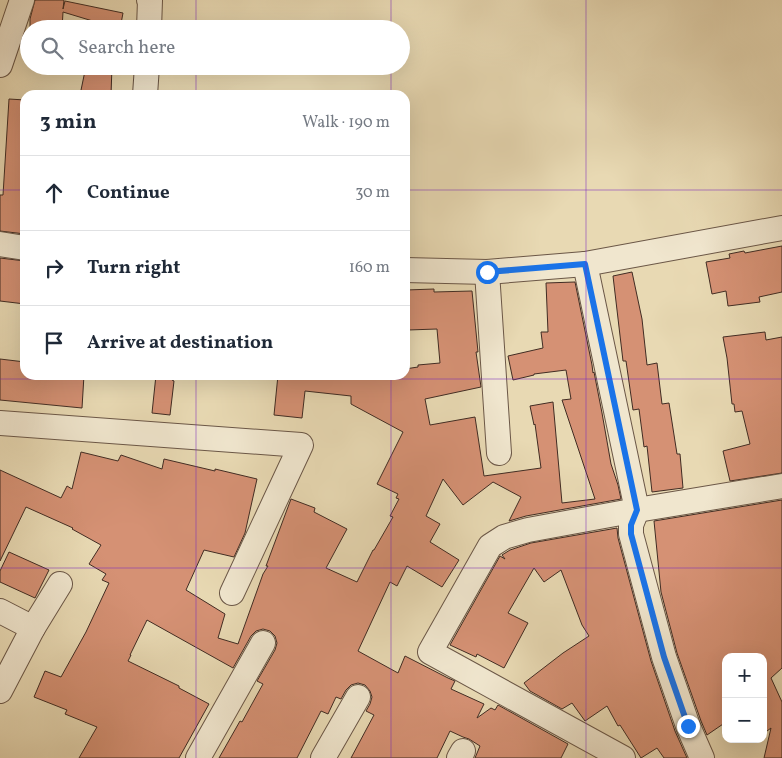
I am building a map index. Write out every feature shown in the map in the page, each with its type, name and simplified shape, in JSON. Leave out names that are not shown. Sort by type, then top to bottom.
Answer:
[{"type":"street","points":[[0,66],[22,0]]},
{"type":"street","points":[[149,0],[149,20]]},
{"type":"street","points":[[145,90],[146,75]]},
{"type":"street","points":[[410,270],[487,272],[585,264],[782,228]]},
{"type":"street","points":[[0,244],[20,247]]},
{"type":"street","points":[[585,264],[637,510],[631,525],[631,534],[664,657],[688,726],[702,758]]},
{"type":"street","points":[[487,272],[499,453]]},
{"type":"street","points":[[0,423],[301,445],[232,592]]},
{"type":"street","points":[[624,758],[430,652],[490,546],[504,536],[528,530],[782,486]]},
{"type":"street","points":[[0,691],[33,628],[60,584]]},
{"type":"street","points":[[0,611],[33,628]]},
{"type":"street","points":[[198,758],[263,643]]},
{"type":"street","points":[[323,758],[358,697]]},
{"type":"building","points":[[35,0],[64,0],[63,9],[65,1],[123,13],[122,20],[89,20],[63,12],[63,20],[30,19]]},
{"type":"building","points":[[84,75],[112,75],[111,90],[81,90]]},
{"type":"building","points":[[9,99],[20,100],[20,233],[0,231],[0,195],[3,195]]},
{"type":"building","points":[[782,246],[782,292],[759,297],[760,302],[728,306],[726,291],[712,294],[706,262],[730,258],[729,254]]},
{"type":"building","points":[[0,258],[20,260],[20,303],[0,301]]},
{"type":"building","points":[[632,272],[642,319],[647,365],[657,363],[662,404],[669,403],[677,454],[680,454],[683,488],[652,492],[647,446],[644,447],[639,409],[633,410],[626,361],[623,361],[613,276]]},
{"type":"building","points":[[575,282],[611,464],[621,499],[526,516],[509,521],[521,497],[493,482],[463,505],[443,479],[426,516],[440,524],[430,542],[459,560],[442,587],[407,566],[397,586],[390,582],[358,651],[398,673],[405,656],[455,681],[451,689],[484,704],[477,718],[491,708],[495,710],[498,705],[568,744],[561,758],[475,758],[480,746],[450,731],[437,758],[351,758],[374,715],[366,711],[372,697],[370,691],[365,685],[358,683],[351,685],[341,699],[336,697],[328,714],[321,711],[297,758],[219,758],[263,684],[257,681],[275,650],[277,643],[275,636],[270,631],[263,629],[256,631],[251,636],[233,668],[147,620],[128,661],[179,686],[179,688],[209,704],[179,758],[79,758],[97,727],[65,714],[67,710],[34,697],[45,671],[61,677],[86,632],[109,583],[102,580],[106,574],[89,564],[101,545],[73,528],[26,507],[0,561],[0,470],[61,498],[67,486],[72,489],[81,452],[118,461],[121,455],[162,469],[164,459],[257,479],[245,533],[234,557],[204,550],[186,590],[225,614],[218,638],[238,644],[291,499],[315,508],[314,512],[347,529],[326,568],[357,582],[373,550],[393,517],[390,516],[399,499],[396,498],[398,494],[377,484],[403,432],[351,404],[351,396],[305,391],[302,418],[274,415],[278,380],[410,380],[410,368],[418,367],[418,365],[440,363],[437,329],[410,330],[410,290],[434,289],[434,292],[472,291],[478,352],[476,352],[481,387],[425,399],[430,425],[475,417],[484,476],[541,468],[535,424],[530,406],[553,402],[562,503],[595,499],[562,400],[571,399],[566,370],[534,374],[513,380],[508,356],[543,348],[541,332],[548,332],[546,283]]},
{"type":"building","points":[[765,332],[766,340],[782,337],[782,473],[730,481],[723,451],[750,444],[742,411],[735,412],[734,404],[732,404],[723,337]]},
{"type":"building","points":[[0,359],[20,361],[20,380],[84,380],[82,408],[0,400]]},
{"type":"building","points":[[155,380],[174,381],[170,415],[152,413]]},
{"type":"building","points":[[782,500],[782,668],[771,678],[782,702],[782,758],[764,758],[771,728],[767,731],[767,653],[722,653],[722,725],[707,735],[677,653],[661,592],[654,521]]},
{"type":"building","points":[[617,528],[618,538],[651,661],[675,731],[687,758],[664,758],[657,748],[641,758],[620,725],[618,726],[607,706],[585,721],[572,703],[562,709],[530,691],[524,683],[589,636],[582,625],[561,570],[544,582],[534,568],[508,613],[528,623],[504,668],[477,654],[476,657],[450,645],[500,556],[505,559],[502,555],[510,550],[531,543]]},
{"type":"building","points":[[9,552],[49,570],[35,598],[0,582],[0,571]]},
{"type":"route","points":[[487,272],[585,264],[637,510],[631,525],[631,534],[664,657],[688,726]]}]
